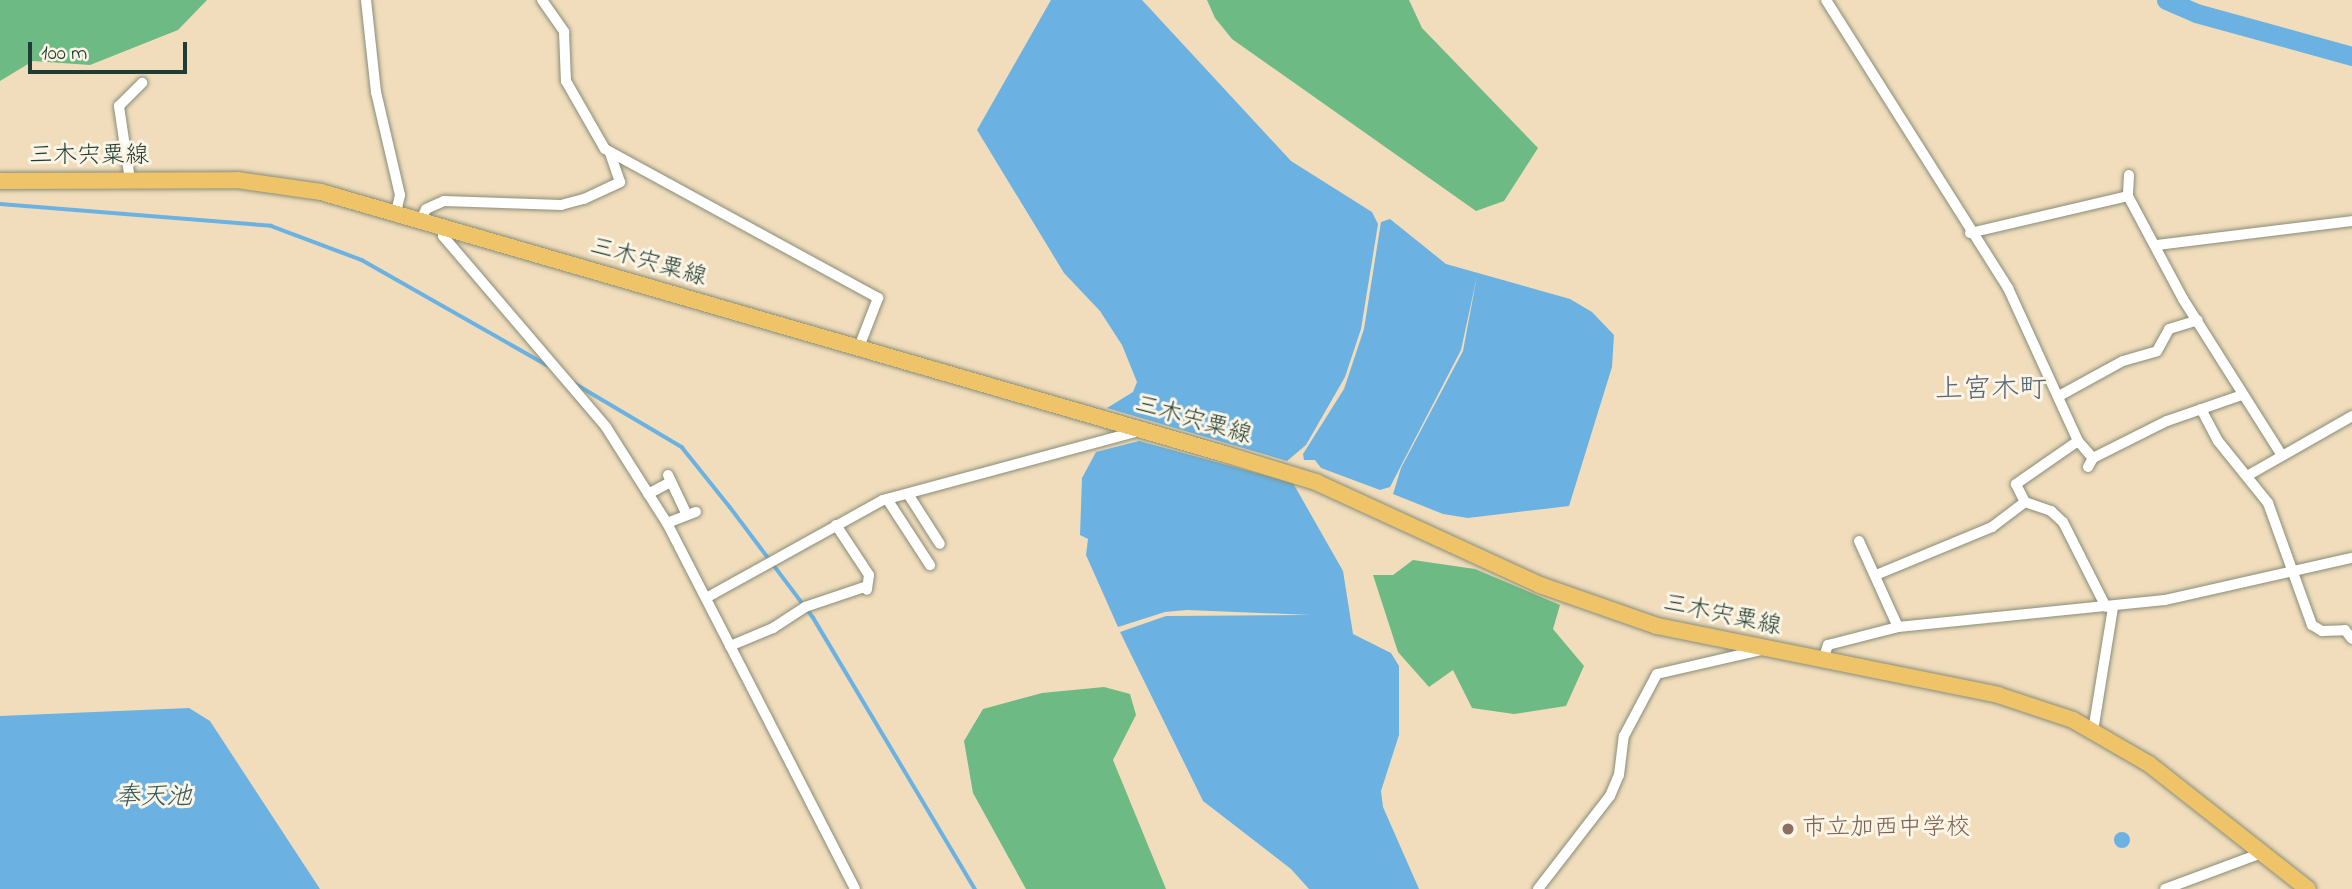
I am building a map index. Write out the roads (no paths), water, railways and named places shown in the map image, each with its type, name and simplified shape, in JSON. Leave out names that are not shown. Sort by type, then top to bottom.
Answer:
[{"type":"main road","name":"三木宍粟線","points":[[0,181],[237,180],[283,185],[396,213],[1316,482],[1600,608],[1691,635],[1998,695],[2094,731],[2149,764],[2308,889]]},
{"type":"street","points":[[366,0],[376,92],[400,195],[396,213]]},
{"type":"street","points":[[420,220],[426,209],[444,201],[561,205],[584,199],[620,182],[610,153],[566,81],[564,33],[542,0]]},
{"type":"street","points":[[1826,0],[1970,233],[2008,288],[2078,441],[2091,462],[2201,409],[2242,395]]},
{"type":"street","points":[[130,180],[119,106],[142,83]]},
{"type":"street","points":[[610,153],[878,298],[859,347]]},
{"type":"street","points":[[2129,176],[2128,196],[2242,395],[2281,454]]},
{"type":"street","points":[[1970,233],[2128,196]]},
{"type":"street","points":[[2157,245],[2352,221]]},
{"type":"street","points":[[444,228],[443,236],[606,427],[667,523],[855,889]]},
{"type":"street","points":[[2059,396],[2123,361],[2157,351],[2169,329],[2198,320]]},
{"type":"street","points":[[2201,409],[2218,442],[2268,503],[2312,625],[2322,631],[2345,630],[2352,639]]},
{"type":"street","points":[[2247,476],[2281,454],[2352,416]]},
{"type":"street","points":[[706,597],[836,524],[887,499],[1143,430]]},
{"type":"street","points":[[2078,441],[2016,484],[2025,502],[2051,511],[2063,522],[2109,607],[2094,731]]},
{"type":"street","points":[[648,494],[669,479],[692,513],[667,523]]},
{"type":"street","points":[[908,494],[940,544]]},
{"type":"street","points":[[887,499],[930,565]]},
{"type":"street","points":[[1876,575],[1992,527],[2025,502]]},
{"type":"street","points":[[730,646],[781,624],[805,607],[867,590],[869,575],[863,561],[836,524]]},
{"type":"street","points":[[1859,541],[1899,627]]},
{"type":"street","points":[[1823,660],[1828,645],[1899,627],[2109,607],[2198,594],[2352,558]]},
{"type":"street","points":[[1538,889],[1610,796],[1619,775],[1624,736],[1657,674],[1765,649]]},
{"type":"street","points":[[2165,889],[2262,853]]},
{"type":"water","points":[[1051,0],[1142,0],[1291,161],[1372,212],[1378,224],[1361,329],[1345,377],[1306,445],[1287,461],[1107,408],[1133,392],[1137,382],[1122,345],[1100,311],[1064,273],[977,130]]},
{"type":"water","points":[[1390,219],[1446,264],[1570,299],[1592,312],[1614,335],[1612,367],[1569,506],[1468,518],[1443,514],[1393,494],[1401,468],[1463,351],[1477,276],[1461,350],[1390,487],[1380,490],[1321,468],[1315,460],[1304,460],[1303,454],[1344,389],[1364,329],[1381,222]]},
{"type":"water","points":[[1139,441],[1293,483],[1343,571],[1353,634],[1391,653],[1399,666],[1399,735],[1381,791],[1383,807],[1419,889],[1309,889],[1291,869],[1203,801],[1120,632],[1166,616],[1311,615],[1187,610],[1165,612],[1118,627],[1086,555],[1088,539],[1080,535],[1082,478],[1096,452]]},
{"type":"water","name":"奉天池","points":[[189,708],[210,721],[320,889],[0,889],[0,716]]},
{"type":"water","points":[[2119,832],[2125,832],[2130,840],[2128,846],[2119,848],[2114,843],[2114,837]]},
{"type":"waterway","points":[[2166,0],[2196,13],[2352,56]]},
{"type":"waterway","points":[[0,204],[271,226],[362,260],[547,365]]},
{"type":"waterway","points":[[574,383],[682,447],[730,507],[813,617],[975,889]]},
{"type":"place","name":"市立加西中学校","points":[[1788,829]]},
{"type":"district","name":"上宮木町","points":[[1991,391]]}]
